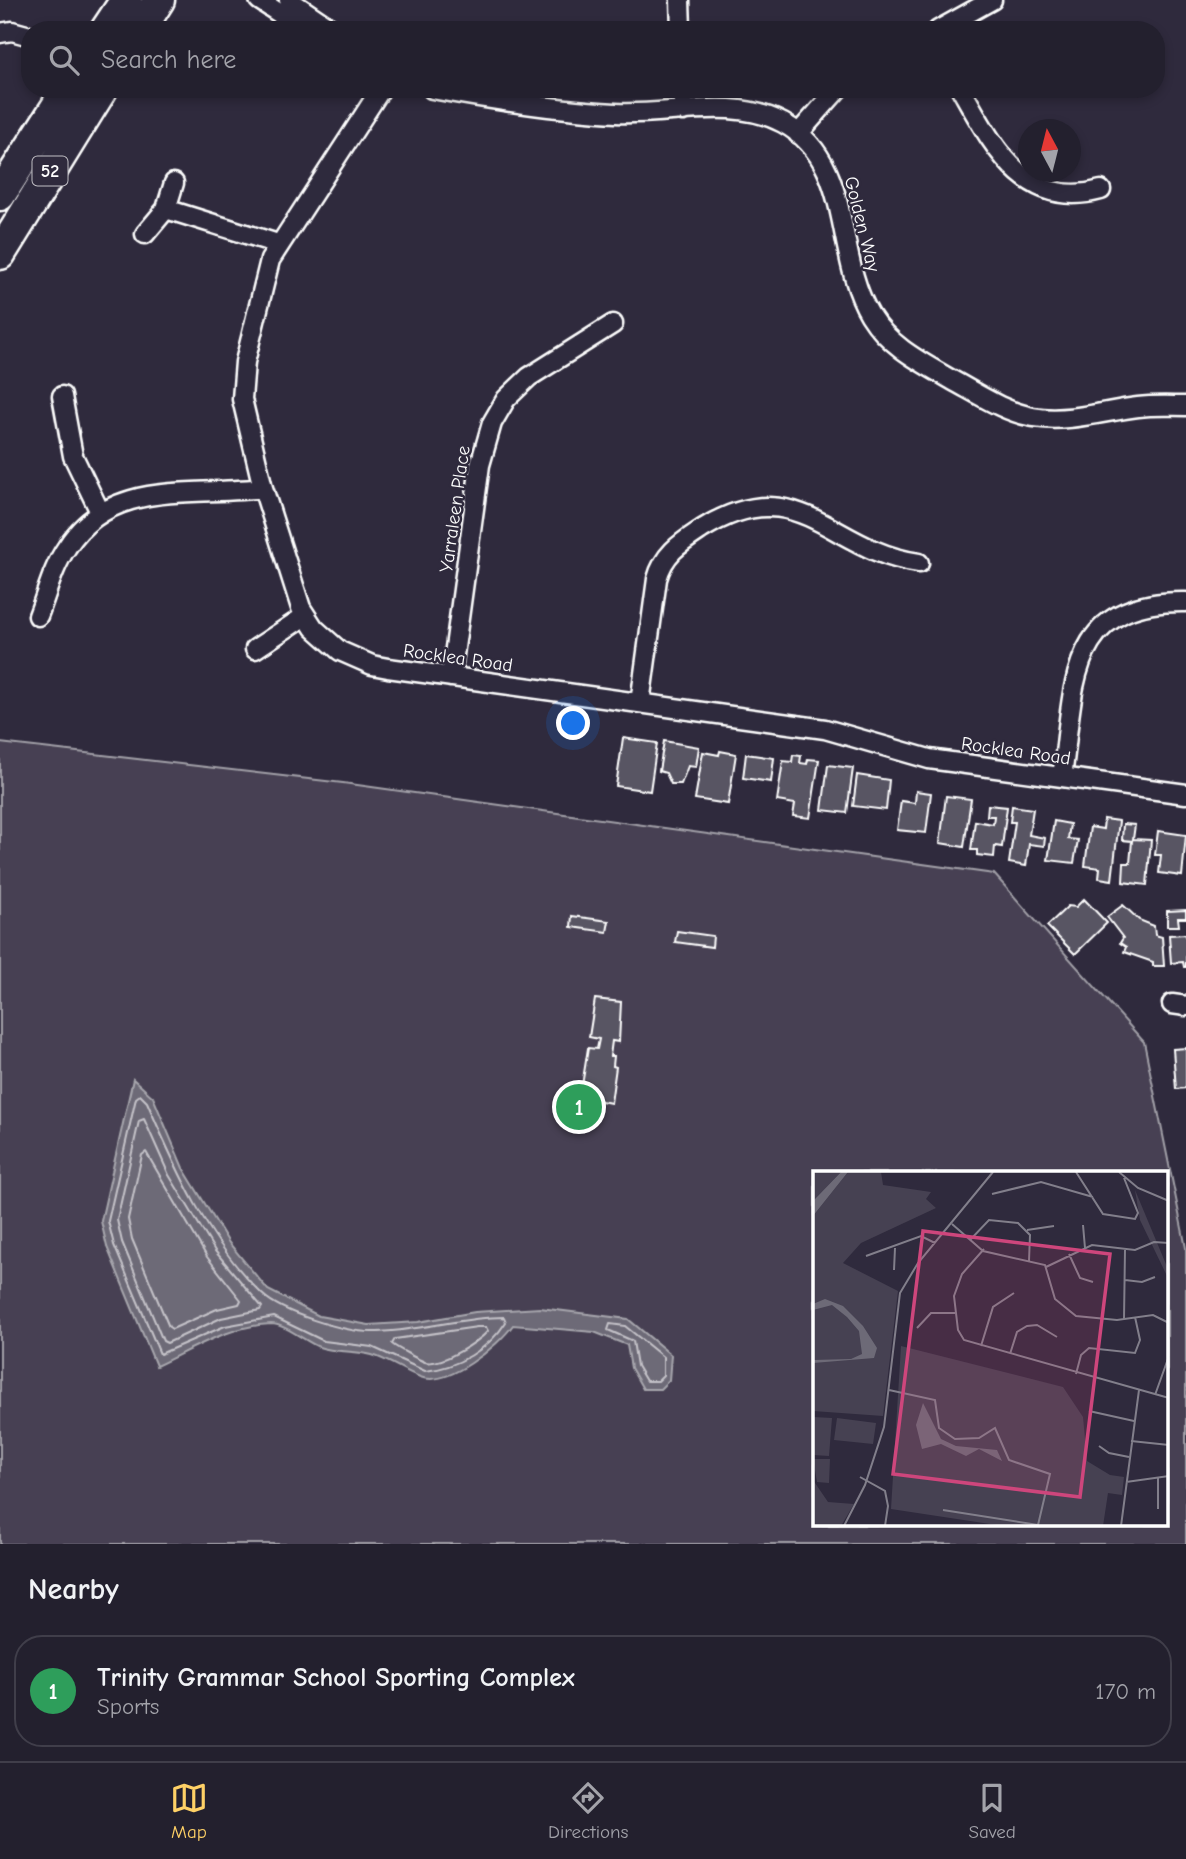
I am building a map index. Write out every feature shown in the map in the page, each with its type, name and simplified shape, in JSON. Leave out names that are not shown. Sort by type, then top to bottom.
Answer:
[{"type":"highway","points":[[112,21],[126,0]]},
{"type":"highway","points":[[146,21],[159,0]]},
{"type":"highway","name":"52","points":[[0,254],[13,193],[63,98]]},
{"type":"highway","name":"52","points":[[13,193],[94,98]]},
{"type":"street","points":[[259,0],[306,17]]},
{"type":"street","points":[[289,0],[306,17]]},
{"type":"street","points":[[680,0],[681,21]]},
{"type":"street","points":[[954,21],[992,0]]},
{"type":"street","points":[[0,33],[12,31],[21,34]]},
{"type":"street","name":"Rocklea Road","points":[[375,98],[278,244],[262,285],[242,386],[245,423],[290,583],[305,616],[326,640],[357,660],[372,665],[840,732],[929,759],[1186,794]]},
{"type":"street","name":"Golden Way","points":[[501,98],[615,113],[756,113],[785,124],[818,154],[831,178],[853,274],[864,304],[884,333],[910,356],[994,404],[1035,418],[1076,417],[1151,406],[1186,406]]},
{"type":"street","points":[[683,98],[683,111]]},
{"type":"street","points":[[798,134],[830,98]]},
{"type":"street","points":[[966,98],[989,140],[1019,174],[1057,193],[1080,194],[1101,190]]},
{"type":"street","points":[[145,234],[166,209],[174,183]]},
{"type":"street","points":[[166,209],[278,244]]},
{"type":"street","name":"Yarraleen Place","points":[[451,677],[480,465],[492,423],[506,399],[529,377],[613,324]]},
{"type":"street","points":[[62,396],[73,456],[100,512]]},
{"type":"street","points":[[38,616],[67,547],[100,512],[118,502],[152,494],[262,488]]},
{"type":"street","points":[[640,704],[660,569],[674,547],[723,516],[759,505],[782,506],[882,555],[919,563]]},
{"type":"street","points":[[1062,777],[1079,668],[1094,634],[1127,609],[1150,603],[1186,602]]},
{"type":"street","points":[[255,649],[305,616]]},
{"type":"shaded area","points":[[0,743],[343,783],[994,874],[1144,1042],[1186,1248],[1186,1544],[0,1544]]},
{"type":"water","points":[[133,1079],[153,1097],[183,1168],[229,1243],[268,1290],[319,1316],[369,1325],[418,1322],[475,1312],[540,1308],[628,1319],[671,1355],[669,1380],[660,1389],[643,1389],[631,1368],[627,1345],[594,1332],[513,1325],[496,1344],[471,1363],[458,1371],[431,1379],[420,1377],[372,1355],[319,1347],[283,1327],[271,1324],[227,1333],[156,1366],[107,1247],[101,1221]]},
{"type":"building","points":[[623,738],[657,743],[650,791],[616,786]]},
{"type":"building","points":[[664,741],[699,747],[696,767],[688,766],[681,784],[671,784],[666,773],[659,771]]},
{"type":"building","points":[[720,751],[736,754],[728,804],[695,799],[703,752],[719,755]]},
{"type":"building","points":[[746,754],[774,758],[771,782],[743,778]]},
{"type":"building","points":[[793,755],[801,756],[800,763],[807,764],[808,759],[819,760],[810,818],[793,816],[795,804],[777,801],[783,761],[792,762]]},
{"type":"building","points":[[828,765],[853,768],[847,813],[822,810]]},
{"type":"building","points":[[857,775],[889,780],[886,810],[853,806]]},
{"type":"building","points":[[916,791],[931,793],[926,833],[897,830],[901,801],[915,803]]},
{"type":"building","points":[[946,796],[971,799],[964,847],[940,843]]},
{"type":"building","points":[[988,805],[1007,807],[1002,847],[995,846],[994,857],[977,855],[977,850],[971,850],[975,821],[993,824],[994,816],[987,816]]},
{"type":"building","points":[[1012,806],[1033,809],[1029,835],[1045,838],[1044,846],[1029,844],[1026,866],[1009,863],[1015,822],[1010,822]]},
{"type":"building","points":[[1104,819],[1119,821],[1112,880],[1099,878],[1100,868],[1085,866],[1090,827],[1103,829]]},
{"type":"building","points":[[1054,821],[1070,824],[1068,839],[1078,840],[1074,863],[1048,860]]},
{"type":"building","points":[[1123,824],[1135,825],[1133,839],[1151,840],[1147,885],[1123,882],[1124,863],[1130,863],[1132,841],[1122,840]]},
{"type":"building","points":[[1158,831],[1186,835],[1182,876],[1159,873],[1161,855],[1155,855]]},
{"type":"building","points":[[1084,899],[1107,923],[1075,954],[1047,926],[1068,906],[1076,907]]},
{"type":"building","points":[[1123,905],[1139,920],[1154,926],[1155,935],[1162,937],[1164,966],[1153,966],[1153,962],[1124,952],[1126,947],[1120,943],[1123,938],[1107,917]]},
{"type":"building","points":[[1186,910],[1186,918],[1178,918],[1179,926],[1167,926],[1167,911]]},
{"type":"building","points":[[572,916],[609,921],[607,932],[571,927]]},
{"type":"building","points":[[677,931],[713,936],[712,947],[675,942]]},
{"type":"building","points":[[1186,934],[1184,967],[1183,962],[1171,963],[1169,935]]},
{"type":"building","points":[[595,999],[621,1002],[619,1042],[612,1041],[610,1056],[614,1056],[613,1066],[616,1067],[611,1103],[601,1101],[600,1104],[580,1098],[588,1048],[597,1049],[599,1039],[589,1037]]},
{"type":"building","points":[[1186,1048],[1186,1088],[1176,1089],[1173,1049]]},
{"type":"place","name":"Trinity Grammar School Sporting Complex","points":[[579,1107]]}]
